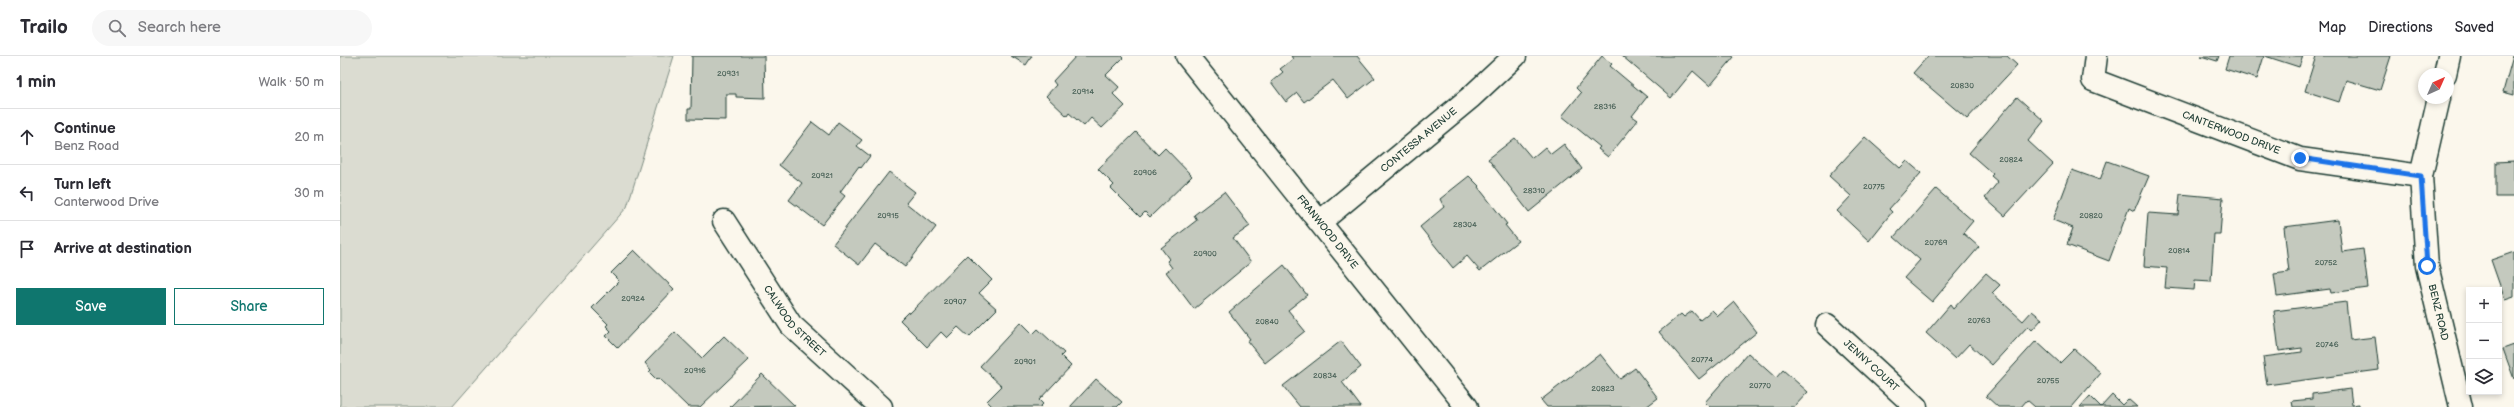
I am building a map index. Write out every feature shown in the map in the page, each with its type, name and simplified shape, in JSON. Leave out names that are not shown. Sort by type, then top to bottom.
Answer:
[{"type":"street","name":"FRANWOOD DRIVE","points":[[1187,56],[1321,221],[1467,407]]},
{"type":"street","name":"CONTESSA AVENUE","points":[[1321,221],[1471,97],[1515,56]]},
{"type":"street","name":"CANTERWOOD DRIVE","points":[[2096,56],[2093,80],[2300,158],[2421,176]]},
{"type":"street","points":[[2446,68],[2449,56]]},
{"type":"street","name":"BENZ ROAD","points":[[2438,104],[2421,176],[2427,266],[2461,407]]},
{"type":"street","name":"CALWOOD STREET","points":[[724,221],[791,324],[881,407]]},
{"type":"street","name":"JENNY COURT","points":[[1827,325],[1916,407]]},
{"type":"shaded area","points":[[340,56],[674,56],[627,207],[452,407],[340,407]]},
{"type":"building","points":[[692,56],[764,56],[765,98],[736,97],[736,94],[726,94],[726,120],[688,119],[688,109],[691,109]]},
{"type":"building","points":[[1011,56],[1032,56],[1026,65]]},
{"type":"building","points":[[1076,56],[1121,56],[1123,58],[1106,75],[1119,87],[1113,94],[1125,106],[1102,128],[1091,118],[1084,126],[1069,113],[1067,116],[1046,96],[1056,85],[1053,81]]},
{"type":"building","points":[[1291,56],[1357,56],[1375,78],[1348,99],[1333,80],[1304,102],[1297,93],[1286,102],[1271,82],[1283,72],[1280,69],[1293,59]]},
{"type":"building","points":[[1602,56],[1612,64],[1610,66],[1647,97],[1632,116],[1638,120],[1608,157],[1598,149],[1600,147],[1562,116],[1581,93],[1576,88]]},
{"type":"building","points":[[1622,56],[1734,57],[1710,86],[1693,71],[1671,98]]},
{"type":"building","points":[[1928,56],[2007,56],[2017,65],[1967,119],[1913,73]]},
{"type":"building","points":[[2201,56],[2219,56],[2217,61]]},
{"type":"building","points":[[2229,56],[2264,56],[2257,79],[2225,69]]},
{"type":"building","points":[[2265,56],[2303,56],[2299,67]]},
{"type":"building","points":[[2316,56],[2391,56],[2380,90],[2346,80],[2339,102],[2305,91]]},
{"type":"building","points":[[2514,56],[2514,95],[2503,92]]},
{"type":"building","points":[[2017,97],[2044,121],[2028,141],[2053,164],[2005,216],[1985,198],[1998,182],[1991,176],[1993,174],[1969,153]]},
{"type":"building","points":[[812,122],[829,135],[838,122],[862,140],[857,146],[870,156],[861,168],[859,166],[840,192],[845,196],[822,225],[789,200],[802,183],[779,165]]},
{"type":"building","points":[[1136,132],[1158,155],[1165,148],[1192,176],[1150,217],[1145,212],[1140,217],[1111,188],[1114,185],[1098,169]]},
{"type":"building","points":[[1865,137],[1900,168],[1907,161],[1921,173],[1889,209],[1892,212],[1869,241],[1837,211],[1851,196],[1829,176]]},
{"type":"building","points":[[1515,138],[1532,158],[1545,147],[1551,154],[1564,144],[1582,169],[1529,212],[1488,159]]},
{"type":"building","points":[[2107,161],[2149,176],[2134,211],[2129,208],[2109,261],[2067,245],[2073,228],[2053,220],[2072,170],[2100,180]]},
{"type":"building","points":[[2514,161],[2514,197],[2496,197],[2496,162]]},
{"type":"building","points":[[889,172],[915,192],[906,203],[936,227],[905,267],[875,244],[859,265],[833,244]]},
{"type":"building","points":[[1469,176],[1479,186],[1478,187],[1507,224],[1505,225],[1518,241],[1480,271],[1467,256],[1453,268],[1420,227],[1444,207],[1440,199]]},
{"type":"building","points":[[1936,189],[1973,221],[1963,233],[1979,247],[1932,302],[1904,278],[1920,260],[1894,237]]},
{"type":"building","points":[[1224,192],[1250,226],[1233,238],[1251,262],[1194,309],[1166,272],[1172,268],[1167,261],[1169,259],[1161,248],[1197,220],[1194,215]]},
{"type":"building","points":[[2180,194],[2223,198],[2220,234],[2214,234],[2211,281],[2195,280],[2194,290],[2165,288],[2167,268],[2144,266],[2148,213],[2178,215]]},
{"type":"building","points":[[2338,220],[2342,252],[2363,249],[2368,288],[2331,293],[2330,289],[2277,296],[2274,274],[2289,272],[2284,227]]},
{"type":"building","points":[[634,250],[674,289],[618,348],[606,336],[611,331],[606,326],[608,324],[592,308],[619,281],[611,273]]},
{"type":"building","points":[[2514,252],[2514,297],[2505,300],[2502,287],[2500,287],[2491,260]]},
{"type":"building","points":[[967,255],[992,280],[979,293],[997,309],[969,337],[958,327],[947,338],[941,332],[927,347],[900,320],[908,312],[909,314]]},
{"type":"building","points":[[1284,265],[1307,295],[1288,310],[1305,331],[1265,363],[1247,341],[1250,339],[1229,312]]},
{"type":"building","points":[[1986,273],[2000,285],[1992,293],[2023,321],[2032,311],[2042,319],[2032,330],[2028,326],[1992,365],[1969,344],[1955,359],[1926,333],[1950,305],[1953,309]]},
{"type":"building","points":[[1734,302],[1757,332],[1699,379],[1659,332],[1681,314],[1684,317],[1692,311],[1700,320],[1712,310],[1718,316]]},
{"type":"building","points":[[2346,302],[2350,340],[2375,337],[2379,370],[2267,385],[2263,357],[2302,352],[2302,348],[2279,351],[2274,311]]},
{"type":"building","points":[[1021,322],[1033,334],[1038,329],[1064,353],[1061,356],[1071,366],[1039,400],[1043,404],[1040,407],[993,407],[987,401],[1002,386],[980,366]]},
{"type":"building","points":[[675,332],[702,358],[724,336],[749,360],[700,407],[688,407],[658,378],[657,380],[649,372],[651,370],[645,363]]},
{"type":"building","points":[[1341,341],[1361,367],[1342,382],[1361,407],[1300,407],[1283,386]]},
{"type":"building","points":[[2036,341],[2060,363],[2074,349],[2101,373],[2072,407],[2035,407],[2027,400],[2021,407],[1998,407],[1986,396]]},
{"type":"building","points":[[2514,345],[2514,379],[2503,349]]},
{"type":"building","points":[[1748,353],[1776,378],[1783,370],[1808,392],[1794,407],[1710,407],[1705,402]]},
{"type":"building","points":[[1600,354],[1620,379],[1635,368],[1658,398],[1646,407],[1547,407],[1541,400]]},
{"type":"building","points":[[762,374],[795,406],[730,407]]},
{"type":"building","points":[[1096,379],[1122,402],[1117,407],[1070,407]]},
{"type":"building","points":[[2350,389],[2352,405],[2359,404],[2359,407],[2293,407],[2292,401],[2312,399],[2312,394]]},
{"type":"building","points":[[2112,395],[2122,405],[2128,399],[2137,407],[2101,407]]},
{"type":"building","points":[[2090,396],[2101,407],[2080,407]]},
{"type":"route","points":[[2300,158],[2421,176],[2427,266]]}]
